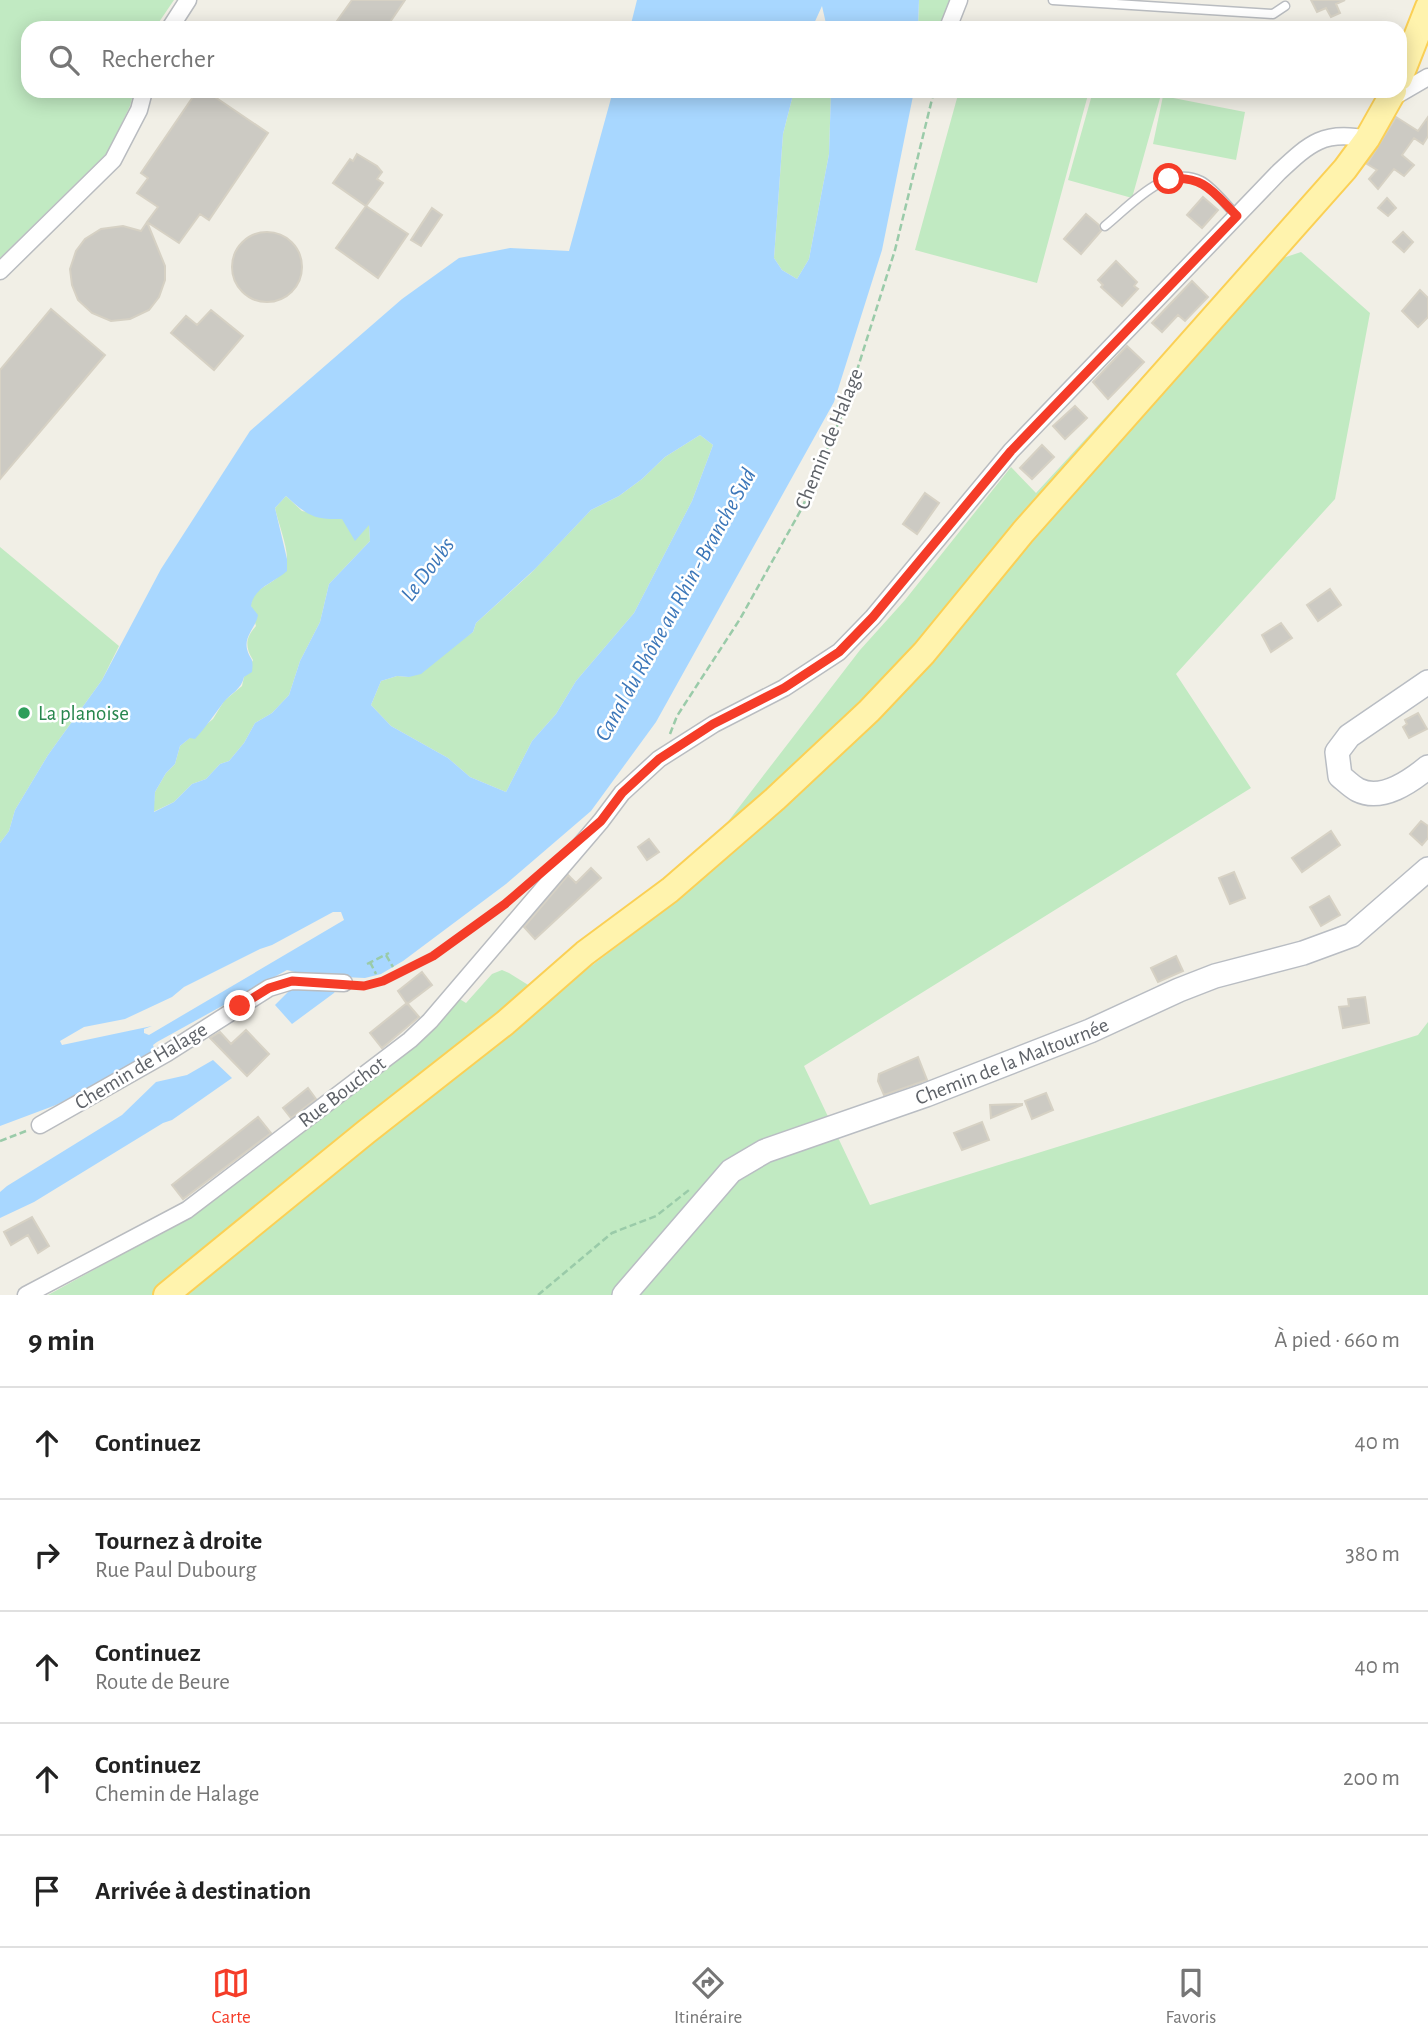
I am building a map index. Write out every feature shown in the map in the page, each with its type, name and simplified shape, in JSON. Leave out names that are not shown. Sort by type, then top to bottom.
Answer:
[{"type":"main road","points":[[1407,60],[1428,7]]},
{"type":"main road","points":[[166,1295],[366,1132],[505,1024],[585,953],[670,890],[775,799],[859,720],[923,653],[1023,532],[1345,169],[1367,139],[1390,98]]},
{"type":"street","points":[[174,21],[188,0]]},
{"type":"street","points":[[950,21],[958,0]]},
{"type":"street","points":[[1407,85],[1428,77]]},
{"type":"street","points":[[0,271],[113,160],[139,110],[142,98]]},
{"type":"street","name":"Rue Bouchot","points":[[26,1295],[187,1210],[410,1040],[430,1021],[622,793],[659,759],[713,724],[784,688],[839,652],[873,617],[1011,451],[1297,155],[1325,138],[1343,134],[1367,139]]},
{"type":"street","points":[[1428,681],[1349,736],[1337,752],[1340,776],[1358,791],[1380,792],[1407,784],[1428,767]]},
{"type":"street","name":"Chemin de la Maltournée","points":[[624,1295],[731,1171],[765,1151],[926,1096],[1090,1031],[1215,976],[1303,953],[1352,935],[1428,869]]},
{"type":"street","name":"Chemin de Halage","points":[[40,1125],[167,1054],[269,988],[292,981],[344,984]]},
{"type":"lane","points":[[1053,0],[1273,14],[1285,6]]},
{"type":"lane","points":[[1105,226],[1159,183],[1180,178],[1202,182],[1237,216]]},
{"type":"path","name":"Chemin de Halage","points":[[659,759],[677,716],[740,619],[802,508],[846,405],[895,250],[932,98]]},
{"type":"path","points":[[344,984],[364,986],[383,981],[433,956],[525,888]]},
{"type":"path","points":[[376,974],[368,963],[388,954],[393,967]]},
{"type":"path","points":[[0,1141],[40,1125]]},
{"type":"path","points":[[538,1295],[612,1233],[656,1216],[697,1183]]},
{"type":"green space","points":[[0,0],[174,0],[160,21],[21,21],[21,98],[132,98],[108,152],[0,258]]},
{"type":"green space","points":[[919,0],[952,0],[944,21],[918,21]]},
{"type":"green space","points":[[792,98],[831,98],[829,154],[809,259],[797,279],[782,270],[774,258],[783,134]]},
{"type":"green space","points":[[957,98],[1087,98],[1037,283],[915,250]]},
{"type":"green space","points":[[1091,98],[1160,98],[1132,198],[1068,180]]},
{"type":"green space","points":[[1163,98],[1245,112],[1236,160],[1153,144]]},
{"type":"green space","points":[[1301,252],[1370,313],[1335,499],[1176,674],[1251,788],[804,1066],[870,1205],[1418,1035],[1428,1022],[1428,1295],[48,1295],[188,1218],[458,998],[466,1003],[492,974],[502,970],[549,998],[653,919],[860,650],[905,600],[1011,467],[1036,493],[1238,273]]},
{"type":"green space","points":[[700,435],[713,445],[692,501],[634,613],[576,681],[556,714],[532,741],[506,792],[470,777],[448,758],[391,726],[371,705],[381,681],[397,676],[409,677],[473,632],[476,623],[530,574],[591,510],[619,496],[665,457]]},
{"type":"green space","points":[[286,496],[302,511],[369,524],[370,541],[329,584],[320,622],[300,661],[289,695],[272,713],[255,723],[244,743],[229,761],[220,764],[206,779],[192,784],[174,802],[153,812],[155,792],[175,764],[180,746],[213,719],[224,701],[242,686],[253,660],[247,643],[256,626],[251,607],[253,597],[281,574],[287,558],[275,508]]},
{"type":"green space","points":[[0,547],[119,646],[102,680],[48,755],[15,810],[9,831],[0,843]]},
{"type":"water","points":[[637,0],[919,0],[918,21],[825,21],[822,6],[815,21],[632,21]]},
{"type":"water","points":[[611,98],[792,98],[783,134],[774,258],[782,270],[797,279],[809,259],[829,154],[831,98],[913,98],[882,250],[834,402],[656,722],[591,811],[506,884],[403,961],[381,974],[365,978],[343,977],[334,993],[292,1024],[275,1005],[291,989],[295,972],[287,970],[157,1042],[153,1045],[156,1054],[56,1105],[0,1126],[0,843],[9,831],[15,810],[48,755],[102,680],[161,569],[250,431],[402,299],[459,258],[510,248],[569,251]],"holes":[[[700,435],[713,445],[692,501],[634,613],[576,681],[556,714],[532,741],[506,792],[470,777],[448,758],[391,726],[371,705],[381,681],[397,676],[421,674],[473,632],[476,623],[535,569],[591,510],[619,496],[665,457]],[[286,496],[311,515],[342,519],[355,541],[369,525],[370,541],[329,584],[320,622],[300,661],[289,695],[272,713],[255,723],[244,743],[229,761],[220,764],[206,779],[192,784],[174,802],[154,812],[155,792],[175,764],[180,746],[190,738],[195,739],[238,688],[244,677],[252,672],[247,644],[258,615],[251,606],[253,600],[260,590],[287,571],[287,559],[275,508]],[[333,912],[341,912],[344,920],[149,1035],[144,1033],[144,1029],[152,1026],[62,1045],[60,1041],[84,1027],[125,1019],[172,997],[184,987]]]},
{"type":"water","points":[[213,1060],[232,1078],[172,1120],[34,1202],[0,1218],[0,1192],[7,1186],[122,1115],[156,1082],[187,1075]]},
{"type":"building","points":[[352,0],[405,0],[391,21],[337,21]]},
{"type":"building","points":[[1311,0],[1345,0],[1336,4],[1340,13],[1331,17],[1326,8],[1317,12]]},
{"type":"building","points":[[192,98],[216,98],[268,133],[209,220],[200,214],[179,243],[147,222],[158,207],[137,193],[148,178],[141,173]]},
{"type":"building","points":[[1396,117],[1418,131],[1428,117],[1428,136],[1423,144],[1414,138],[1402,155],[1414,165],[1404,176],[1394,169],[1378,189],[1369,179],[1377,170],[1367,164]]},
{"type":"building","points":[[357,154],[382,172],[377,179],[383,183],[366,206],[333,183],[350,159],[353,161]]},
{"type":"building","points":[[1203,197],[1218,210],[1202,228],[1187,215]]},
{"type":"building","points":[[1387,198],[1396,208],[1388,216],[1378,208]]},
{"type":"building","points":[[366,206],[408,234],[378,278],[336,248]]},
{"type":"building","points":[[432,208],[442,215],[421,246],[411,240]]},
{"type":"building","points":[[1086,214],[1099,225],[1101,231],[1081,254],[1064,239]]},
{"type":"building","points":[[147,222],[165,266],[165,280],[159,297],[149,310],[130,319],[111,321],[92,313],[78,300],[72,285],[70,269],[76,251],[85,239],[101,229],[123,226],[141,231]]},
{"type":"building","points":[[267,232],[292,242],[302,267],[292,292],[267,302],[242,292],[232,267],[242,242]]},
{"type":"building","points":[[1403,232],[1413,242],[1404,252],[1393,242]]},
{"type":"building","points":[[1116,261],[1137,282],[1134,286],[1138,289],[1122,306],[1101,287],[1103,285],[1098,280]]},
{"type":"building","points":[[1192,281],[1208,297],[1185,321],[1178,315],[1162,332],[1152,323]]},
{"type":"building","points":[[1420,290],[1428,298],[1428,317],[1418,327],[1402,311]]},
{"type":"building","points":[[51,309],[105,355],[0,479],[0,370]]},
{"type":"building","points":[[211,310],[243,336],[214,370],[171,333],[186,316],[197,325]]},
{"type":"building","points":[[1127,346],[1144,362],[1108,399],[1093,382]]},
{"type":"building","points":[[1075,406],[1087,418],[1065,439],[1053,426]]},
{"type":"building","points":[[1042,445],[1054,457],[1032,479],[1020,468]]},
{"type":"building","points":[[925,493],[939,503],[917,534],[903,524]]},
{"type":"building","points":[[1330,589],[1341,605],[1318,621],[1307,605]]},
{"type":"building","points":[[1281,623],[1292,638],[1271,652],[1262,635]]},
{"type":"building","points":[[1418,713],[1427,729],[1409,738],[1403,727],[1407,724],[1405,720]]},
{"type":"building","points":[[1421,821],[1428,826],[1428,838],[1422,845],[1410,834]]},
{"type":"building","points":[[1331,831],[1340,845],[1302,872],[1292,858]]},
{"type":"building","points":[[649,839],[659,852],[647,860],[638,847]]},
{"type":"building","points":[[591,868],[601,878],[535,939],[524,927],[568,875],[576,883]]},
{"type":"building","points":[[1234,872],[1245,898],[1230,904],[1219,878]]},
{"type":"building","points":[[1329,896],[1340,915],[1321,926],[1310,907]]},
{"type":"building","points":[[1176,956],[1183,971],[1158,982],[1151,968]]},
{"type":"building","points":[[422,972],[432,985],[407,1004],[398,991]]},
{"type":"building","points":[[1365,997],[1369,1023],[1343,1028],[1339,1007],[1349,1006],[1348,999]]},
{"type":"building","points":[[407,1003],[419,1017],[382,1048],[370,1033]]},
{"type":"building","points":[[246,1030],[269,1054],[247,1076],[210,1038],[220,1032],[231,1044]]},
{"type":"building","points":[[918,1057],[927,1080],[884,1095],[878,1081],[879,1074]]},
{"type":"building","points":[[308,1088],[316,1099],[291,1118],[283,1108]]},
{"type":"building","points":[[1046,1093],[1053,1110],[1032,1119],[1025,1101]]},
{"type":"building","points":[[990,1105],[1022,1105],[991,1118]]},
{"type":"building","points":[[258,1117],[271,1133],[183,1199],[172,1185]]},
{"type":"building","points":[[982,1122],[989,1140],[962,1150],[954,1133]]},
{"type":"building","points":[[32,1217],[49,1246],[38,1253],[28,1235],[11,1245],[4,1232]]},
{"type":"place","name":"La planoise","points":[[24,713]]},
{"type":"route","points":[[240,1006],[269,988],[292,981],[364,986],[383,981],[433,956],[505,904],[601,821],[622,793],[659,759],[713,724],[784,688],[839,652],[873,617],[1011,451],[1237,216],[1202,182],[1192,178],[1169,179]]},
{"type":"water label","name":"Le Doubs","points":[[428,570]]},
{"type":"water label","name":"Canal du Rhône au Rhin - Branche Sud","points":[[676,605]]}]
